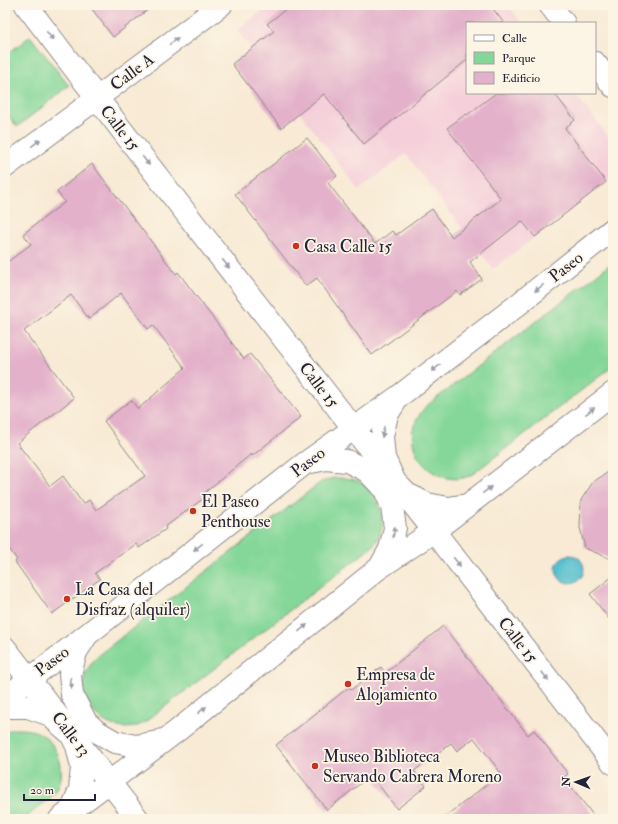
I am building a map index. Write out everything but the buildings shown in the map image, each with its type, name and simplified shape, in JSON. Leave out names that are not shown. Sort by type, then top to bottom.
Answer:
[{"type":"main road","name":"Calle 15","points":[[26,5],[613,763]]},
{"type":"main road","name":"Calle A","points":[[5,167],[221,5]]},
{"type":"main road","points":[[550,5],[563,22]]},
{"type":"main road","points":[[596,64],[613,86]]},
{"type":"main road","name":"Paseo","points":[[5,698],[304,464],[354,429],[509,312],[613,229]]},
{"type":"main road","points":[[60,819],[177,731],[379,568],[434,531],[613,393]]},
{"type":"main road","points":[[398,396],[387,415],[382,436],[384,458],[395,482],[408,494],[427,504],[448,508],[468,505]]},
{"type":"main road","points":[[304,464],[326,459],[347,461],[367,471],[385,490],[392,506],[395,528],[390,549],[379,568]]},
{"type":"main road","points":[[88,634],[76,652],[70,674],[72,695],[86,722],[96,731],[115,742],[136,746],[158,742],[177,731]]},
{"type":"main road","name":"Calle 13","points":[[5,648],[138,819]]},
{"type":"main road","points":[[5,707],[28,707],[48,714],[71,734],[77,746],[82,767],[80,788],[72,808],[60,819]]},
{"type":"shaded area","points":[[270,5],[508,5],[521,22],[466,22],[466,94],[576,94],[613,143],[613,177],[493,269],[406,154],[359,190],[237,30]]},
{"type":"green space","points":[[30,36],[69,86],[17,127],[5,111],[5,56]]},
{"type":"green space","points":[[613,262],[613,366],[474,473],[463,478],[453,479],[434,473],[426,466],[419,458],[413,439],[414,426],[425,407]]},
{"type":"green space","points":[[334,478],[358,481],[365,485],[376,497],[382,513],[382,529],[379,537],[372,547],[144,723],[134,727],[124,728],[105,722],[97,715],[86,699],[84,689],[84,679],[86,673],[96,657],[321,482]]},
{"type":"green space","points":[[13,729],[31,730],[44,736],[55,748],[61,764],[61,780],[54,794],[27,817],[20,820],[5,819],[5,732]]},
{"type":"water","points":[[570,555],[580,559],[584,569],[580,579],[570,583],[560,579],[556,569],[560,559]]},
{"type":"place","name":"Casa Calle 15","points":[[296,246]]},
{"type":"place","name":"El Paseo Penthouse","points":[[193,511]]},
{"type":"place","name":"La Casa del Disfraz (alquiler)","points":[[67,599]]},
{"type":"place","name":"Empresa de Alojamiento","points":[[348,684]]},
{"type":"place","name":"Museo Biblioteca Servando Cabrera Moreno","points":[[315,766]]}]
